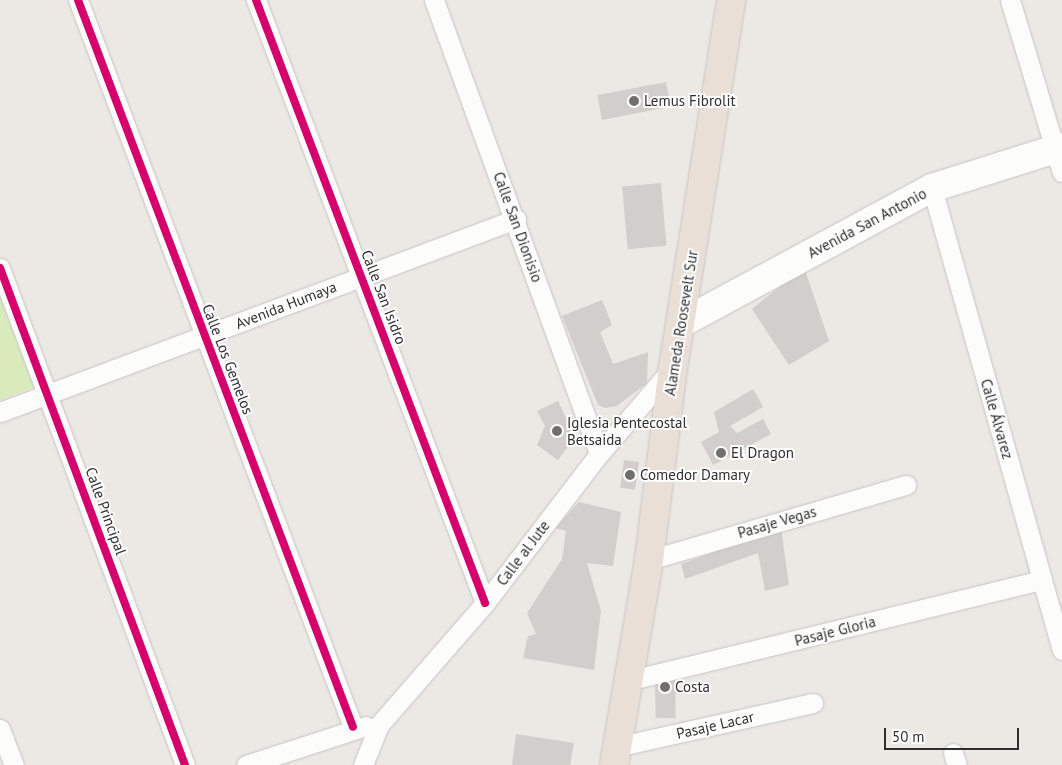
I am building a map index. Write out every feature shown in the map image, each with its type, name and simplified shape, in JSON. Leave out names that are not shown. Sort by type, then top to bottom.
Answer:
[{"type":"highway","name":"Alameda Roosevelt Sur","points":[[615,756],[649,560],[672,368],[682,324],[731,0]]},
{"type":"street","name":"Calle Los Gemelos","points":[[78,0],[354,727]]},
{"type":"street","name":"Calle San Isidro","points":[[256,0],[485,603]]},
{"type":"street","name":"Calle San Dionisio","points":[[434,0],[516,219],[598,454]]},
{"type":"street","points":[[1010,0],[1060,156]]},
{"type":"street","name":"Avenida San Antonio","points":[[682,324],[932,188],[1060,156]]},
{"type":"street","name":"Calle Álvarez","points":[[932,188],[1062,650]]},
{"type":"street","name":"Avenida Humaya","points":[[0,412],[516,219]]},
{"type":"street","name":"Calle Principal","points":[[0,268],[49,395],[185,765]]},
{"type":"street","name":"Calle al Jute","points":[[363,765],[378,725],[485,603],[598,454],[672,368]]},
{"type":"street","name":"Pasaje Vegas","points":[[649,560],[906,485]]},
{"type":"street","name":"Pasaje Gloria","points":[[627,681],[1042,580]]},
{"type":"street","name":"Pasaje Lacar","points":[[615,756],[813,703]]},
{"type":"street","points":[[246,765],[354,727],[378,725]]},
{"type":"street","points":[[0,729],[14,765]]},
{"type":"green space","points":[[0,298],[34,387],[0,400]]},
{"type":"building","name":"Lemus Fibrolit","points":[[666,82],[671,107],[602,120],[597,95]]},
{"type":"building","points":[[661,183],[666,246],[628,249],[622,186]]},
{"type":"building","points":[[804,267],[829,341],[789,365],[752,309]]},
{"type":"building","points":[[602,300],[612,325],[600,332],[613,364],[648,352],[647,383],[617,406],[605,408],[598,405],[562,316]]},
{"type":"building","points":[[753,389],[763,407],[730,426],[737,433],[763,419],[771,434],[713,465],[701,442],[719,432],[714,412]]},
{"type":"building","name":"Iglesia Pentecostal Betsaida","points":[[558,401],[575,437],[558,460],[537,445],[545,426],[537,411]]},
{"type":"building","name":"Comedor Damary","points":[[624,460],[639,462],[635,490],[620,488]]},
{"type":"building","points":[[579,502],[621,512],[613,566],[587,563],[601,611],[594,670],[523,658],[528,636],[536,634],[527,613],[562,559],[566,531],[555,528]]},
{"type":"building","points":[[781,528],[789,585],[765,591],[758,553],[685,579],[681,564]]},
{"type":"building","points":[[655,677],[675,677],[676,718],[656,718]]},
{"type":"building","points":[[516,734],[574,743],[570,765],[512,765]]},
{"type":"cycle path","points":[[78,0],[353,727]]},
{"type":"cycle path","points":[[256,0],[485,603]]},
{"type":"cycle path","points":[[0,268],[185,765]]},
{"type":"place","name":"Lemus Fibrolit","points":[[634,101]]},
{"type":"place","name":"Iglesia Pentecostal Betsaida","points":[[557,431]]},
{"type":"place","name":"El Dragon","points":[[721,453]]},
{"type":"place","name":"Comedor Damary","points":[[630,475]]},
{"type":"place","name":"Costa","points":[[665,687]]}]
